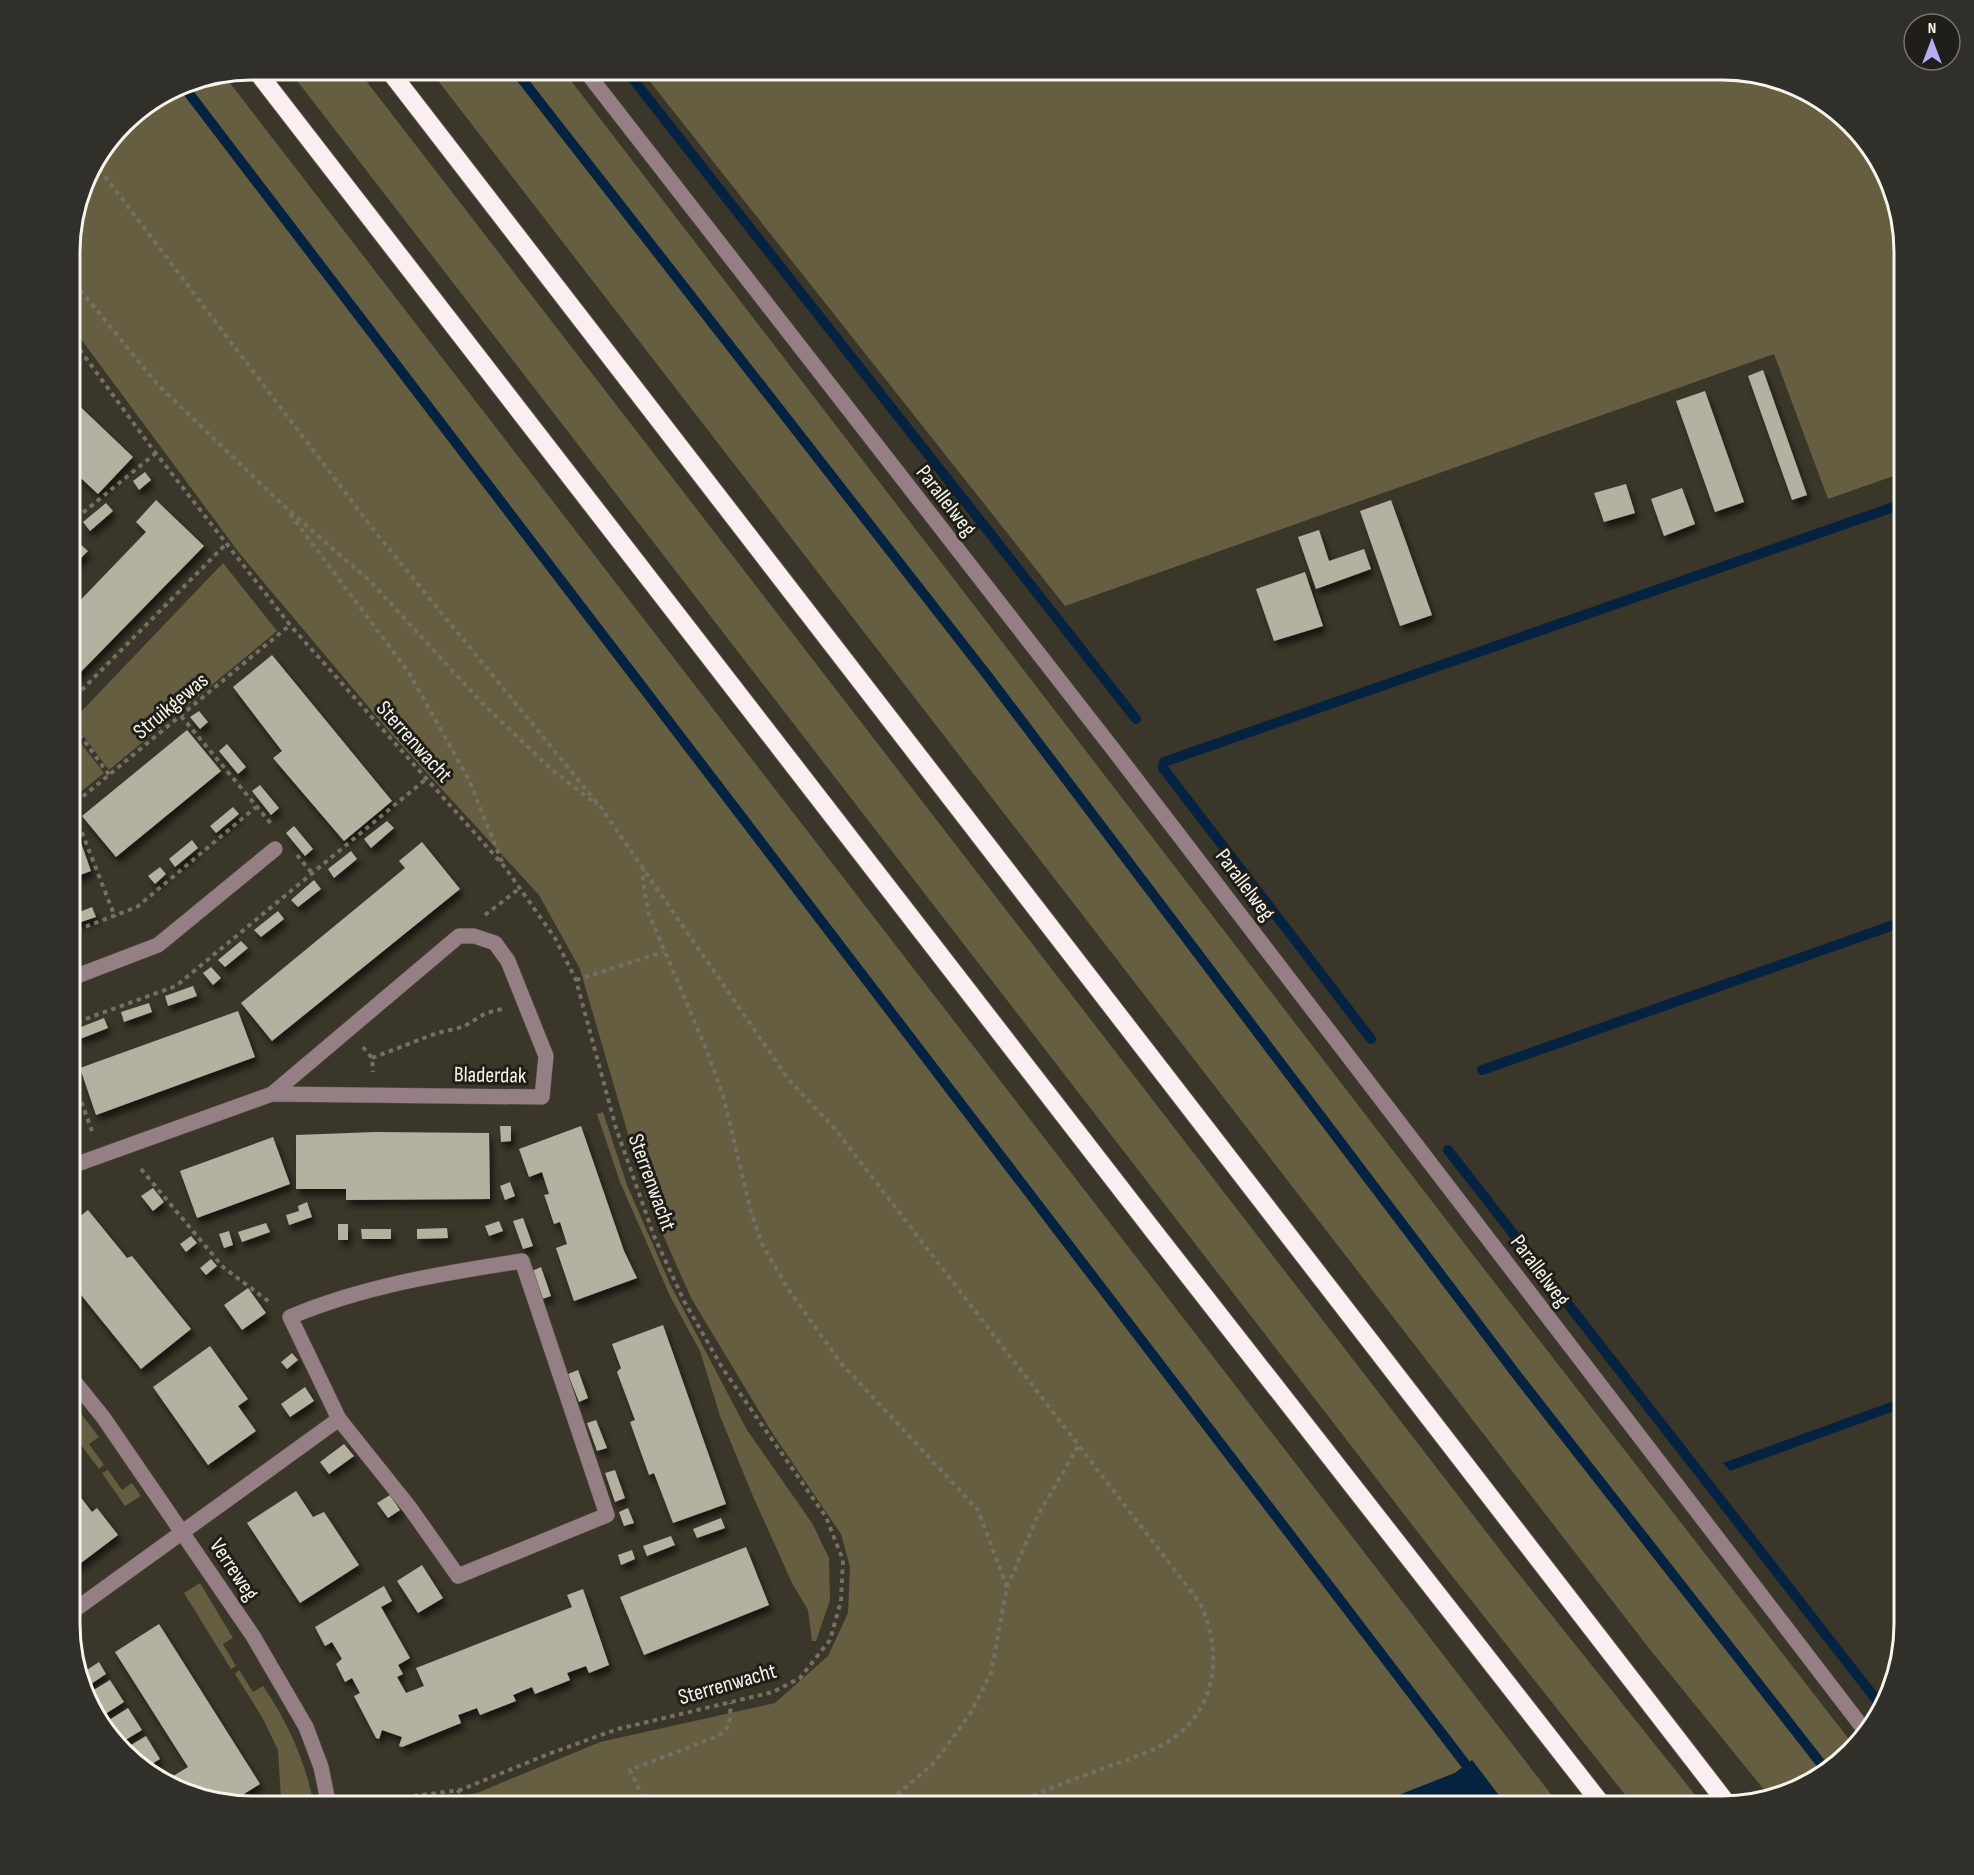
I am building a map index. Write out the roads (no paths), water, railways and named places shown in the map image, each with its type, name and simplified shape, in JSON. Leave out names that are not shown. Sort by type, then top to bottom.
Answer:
[{"type":"highway","points":[[264,80],[1159,1238],[1595,1796]]},
{"type":"highway","points":[[396,80],[1721,1796]]},
{"type":"street","name":"Parallelweg","points":[[593,80],[1116,753],[1861,1725]]},
{"type":"street","points":[[80,975],[158,945],[275,849]]},
{"type":"street","name":"Bladerdak","points":[[80,1163],[272,1094],[542,1097],[546,1056],[508,961],[495,943],[474,936],[459,936],[272,1094]]},
{"type":"street","points":[[522,1262],[607,1515],[458,1576],[410,1508],[339,1419],[290,1317],[327,1301],[456,1271],[522,1262]]},
{"type":"street","name":"Verreweg","points":[[80,1389],[103,1418],[253,1636],[306,1727],[321,1767],[326,1796]]},
{"type":"street","points":[[80,1606],[339,1419]]},
{"type":"water","points":[[1894,1401],[1894,1411],[1730,1471],[1723,1463]]},
{"type":"water","points":[[1472,1760],[1499,1796],[1396,1796],[1455,1773]]},
{"type":"waterway","points":[[523,80],[987,675],[1519,1378],[1822,1764]]},
{"type":"waterway","points":[[634,80],[1136,719]]},
{"type":"waterway","points":[[188,92],[1473,1774]]},
{"type":"waterway","points":[[1371,1039],[1163,768],[1164,762],[1894,507]]},
{"type":"waterway","points":[[1482,1070],[1894,925]]},
{"type":"waterway","points":[[1448,1150],[1877,1700]]}]
